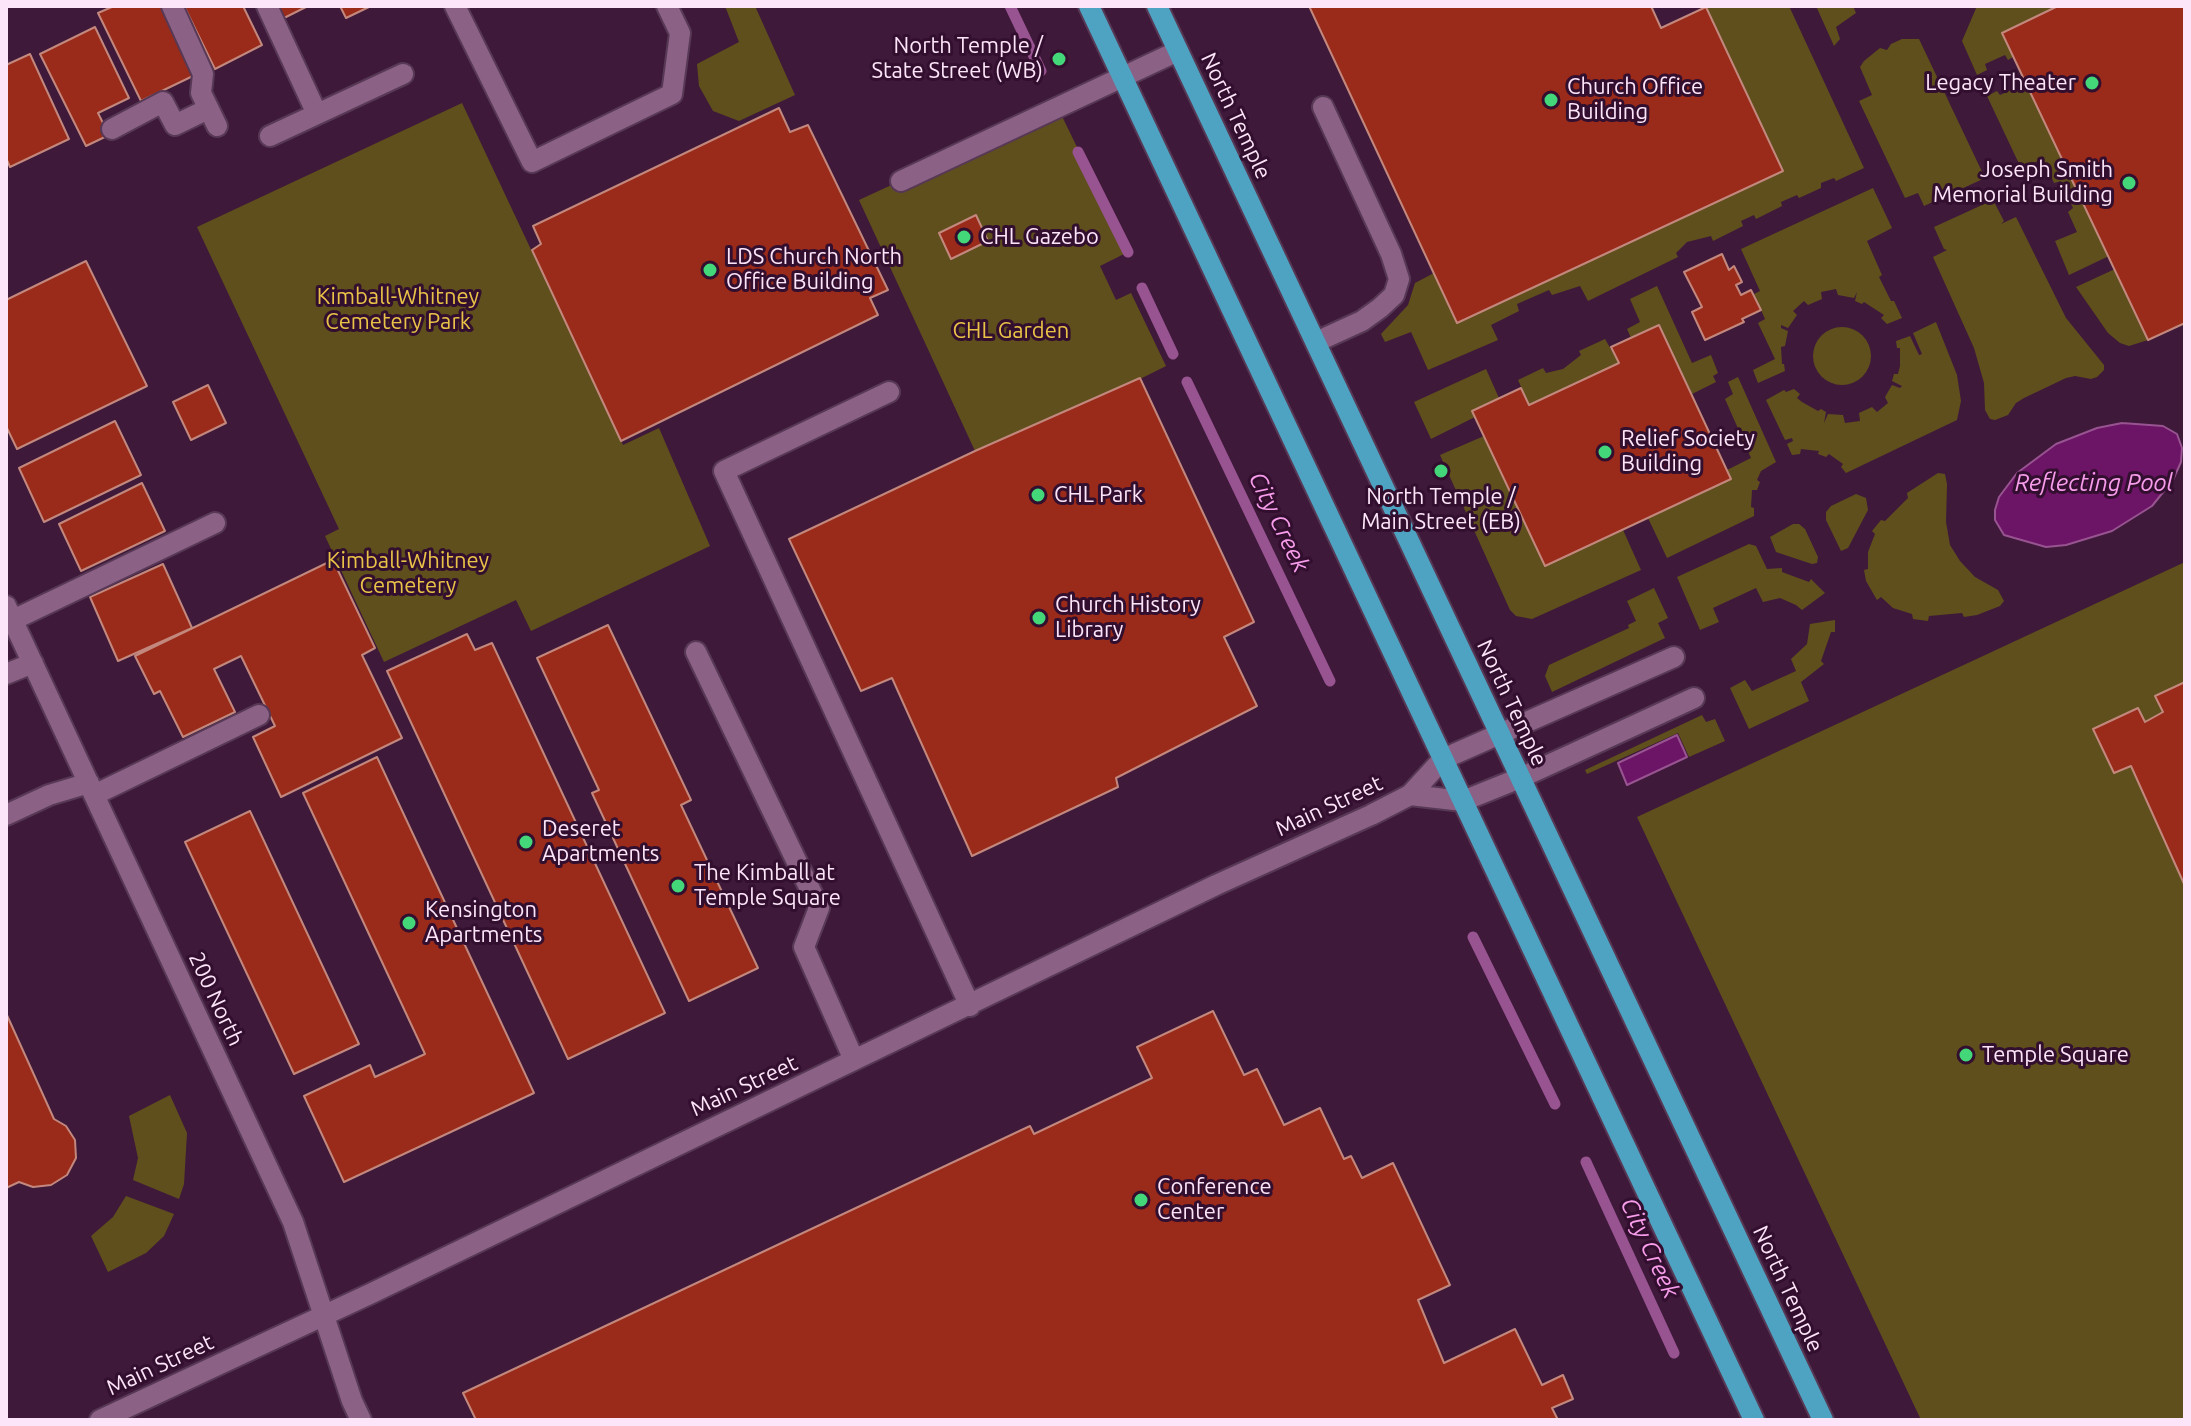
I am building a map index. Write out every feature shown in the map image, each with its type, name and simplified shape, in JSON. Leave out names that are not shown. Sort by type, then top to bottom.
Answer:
[{"type":"main road","points":[[1089,6],[1754,1420]]},
{"type":"main road","name":"North Temple","points":[[1157,6],[1823,1420]]},
{"type":"street","points":[[112,129],[163,102],[175,125],[213,117],[201,93],[203,74],[172,6]]},
{"type":"street","points":[[267,6],[317,114]]},
{"type":"street","points":[[455,6],[532,162],[672,94],[680,33],[667,6]]},
{"type":"street","points":[[901,181],[1178,51]]},
{"type":"street","points":[[270,136],[403,74]]},
{"type":"street","points":[[1316,342],[1362,321],[1380,308],[1394,295],[1399,279],[1391,254],[1323,107]]},
{"type":"street","points":[[889,392],[724,471],[970,1006]]},
{"type":"street","points":[[9,613],[215,523]]},
{"type":"street","name":"200 North","points":[[9,613],[293,1222],[361,1420]]},
{"type":"street","points":[[696,652],[819,908],[804,947],[854,1060]]},
{"type":"street","name":"Main Street","points":[[100,1420],[1410,795],[1443,759],[1674,657]]},
{"type":"street","points":[[6,674],[33,663]]},
{"type":"street","name":"Main Street","points":[[1410,795],[1463,801],[1694,698]]},
{"type":"street","points":[[6,815],[49,795],[92,789],[259,715]]},
{"type":"green space","points":[[725,6],[755,6],[795,95],[739,121],[713,111],[699,86],[697,64],[739,42]]},
{"type":"green space","points":[[1706,6],[1789,6],[1864,168],[1836,181],[1834,178],[1821,183],[1821,188],[1781,202],[1782,206],[1756,219],[1754,215],[1741,221],[1743,226],[1713,241],[1711,236],[1687,242],[1676,253],[1678,257],[1588,301],[1580,286],[1552,295],[1549,290],[1517,304],[1519,311],[1491,325],[1498,340],[1428,370],[1411,332],[1385,342],[1381,334],[1408,305],[1415,283],[1434,273],[1782,170]]},
{"type":"green space","points":[[1816,6],[1853,6],[1856,13],[1836,27],[1840,39],[1834,46]]},
{"type":"green space","points":[[1977,6],[2058,6],[2002,33],[2013,57],[2008,60],[2005,55],[1985,64],[1987,70],[1977,75],[1962,41]]},
{"type":"green space","points":[[1902,39],[1919,39],[1985,178],[1924,206],[1918,193],[1905,198],[1859,101],[1872,95],[1860,67],[1864,61],[1880,48],[1887,50],[1891,44]]},
{"type":"green space","points":[[2023,78],[2109,256],[2069,275],[2055,241],[2077,232],[2068,212],[2073,208],[2061,181],[2054,183],[2043,159],[2021,168],[1987,96],[1997,91],[2000,95],[2020,86],[2017,81]]},
{"type":"green space","name":"Kimball-Whitney Cemetery Park","points":[[462,103],[623,445],[659,428],[710,546],[531,631],[516,600],[384,662],[325,536],[339,529],[197,227]]},
{"type":"green space","name":"CHL Park","points":[[1058,108],[1128,252],[1100,266],[1116,300],[1131,293],[1166,366],[1140,379],[1254,622],[1224,637],[1257,706],[1116,778],[1118,787],[892,678],[861,691],[789,539],[975,451],[859,200]]},
{"type":"green space","points":[[1873,188],[1892,228],[1867,241],[1882,275],[1879,277],[1902,318],[1887,324],[1881,318],[1884,315],[1864,302],[1855,301],[1857,292],[1854,298],[1838,295],[1836,289],[1821,292],[1822,299],[1808,305],[1804,301],[1793,311],[1797,315],[1788,328],[1781,325],[1788,331],[1785,346],[1781,347],[1785,371],[1758,383],[1753,370],[1775,359],[1758,323],[1765,319],[1754,294],[1760,291],[1741,249]]},
{"type":"green space","points":[[1993,200],[2004,221],[2001,224],[2016,217],[2066,318],[2104,365],[2104,370],[2097,377],[2066,378],[2024,398],[2008,415],[1995,420],[1990,419],[1985,410],[1984,383],[1974,348],[1933,257],[1947,250],[1934,227]]},
{"type":"green space","points":[[2115,269],[2148,340],[2129,346],[2120,343],[2108,333],[2076,287]]},
{"type":"green space","points":[[1657,286],[1692,363],[1711,355],[1718,373],[1713,376],[1716,382],[1692,394],[1659,325],[1631,338],[1627,329],[1640,322],[1630,299]]},
{"type":"green space","points":[[1936,322],[1957,375],[1961,401],[1957,420],[1846,473],[1841,467],[1843,464],[1829,454],[1826,457],[1818,454],[1819,451],[1801,449],[1800,454],[1792,455],[1787,444],[1793,441],[1792,438],[1785,440],[1766,400],[1784,390],[1794,389],[1800,394],[1797,398],[1802,402],[1826,412],[1824,423],[1828,414],[1843,415],[1845,423],[1860,421],[1859,413],[1872,407],[1877,412],[1888,403],[1885,397],[1892,385],[1902,386],[1892,381],[1900,366],[1900,348],[1897,348],[1896,341],[1910,336],[1919,355],[1922,354],[1913,333]]},
{"type":"green space","points":[[1842,327],[1853,329],[1862,336],[1869,345],[1869,367],[1862,376],[1853,383],[1842,385],[1831,383],[1822,376],[1815,367],[1813,356],[1815,345],[1822,336],[1831,329]]},
{"type":"green space","points":[[1605,339],[1619,363],[1529,405],[1518,380],[1543,368],[1546,373],[1563,369],[1581,355],[1579,351]]},
{"type":"green space","points":[[1486,369],[1499,398],[1473,410],[1475,417],[1431,439],[1414,402]]},
{"type":"green space","points":[[1738,377],[1776,462],[1761,471],[1757,490],[1752,490],[1754,516],[1667,558],[1648,518],[1731,479],[1727,470],[1751,458],[1725,399],[1733,394],[1728,382]]},
{"type":"green space","points":[[1484,436],[1545,566],[1623,530],[1641,570],[1532,619],[1516,616],[1510,610],[1440,455]]},
{"type":"green space","points":[[1938,473],[1945,474],[1947,484],[1946,522],[1950,545],[1975,577],[1998,590],[2004,601],[2000,606],[1977,615],[1929,616],[1928,621],[1913,619],[1912,614],[1893,608],[1881,597],[1877,600],[1866,581],[1864,570],[1868,569],[1868,552],[1875,534],[1872,531],[1908,498],[1907,493]]},
{"type":"green space","points":[[1856,494],[1866,498],[1868,510],[1848,548],[1841,551],[1826,520],[1826,512],[1831,506]]},
{"type":"green space","points":[[1793,524],[1805,529],[1818,557],[1817,563],[1776,552],[1770,537]]},
{"type":"green space","points":[[1749,544],[1756,546],[1767,569],[1782,568],[1782,572],[1809,582],[1811,579],[1825,593],[1802,610],[1780,598],[1763,602],[1756,588],[1713,608],[1719,622],[1700,630],[1677,577]]},
{"type":"green space","name":"Temple Square","points":[[2185,562],[2185,1420],[1921,1420],[1637,817]]},
{"type":"green space","points":[[1654,588],[1668,618],[1658,623],[1665,638],[1552,692],[1545,676],[1549,665],[1629,628],[1628,625],[1636,621],[1627,601]]},
{"type":"green space","points":[[1835,620],[1835,632],[1831,632],[1821,661],[1824,664],[1801,682],[1809,701],[1749,729],[1730,688],[1745,680],[1752,691],[1796,671],[1791,659],[1807,644],[1810,624]]},
{"type":"green space","points":[[1702,715],[1706,722],[1715,719],[1725,741],[1689,757],[1678,733],[1587,774],[1585,770]]},
{"type":"green space","points":[[170,1095],[187,1133],[184,1184],[179,1199],[133,1180],[138,1158],[129,1116]]},
{"type":"green space","points":[[126,1196],[174,1214],[164,1236],[146,1253],[108,1272],[91,1236],[113,1217]]},
{"type":"water","name":"Reflecting Pool","points":[[2122,423],[2163,426],[2177,434],[2182,448],[2181,462],[2173,480],[2152,506],[2112,531],[2066,545],[2046,547],[2004,535],[1995,520],[1995,510],[1999,497],[2017,473],[2056,444],[2097,428]]},
{"type":"water","points":[[1677,735],[1687,757],[1627,785],[1618,763]]},
{"type":"building","points":[[114,6],[161,6],[195,75],[141,101],[98,13]]},
{"type":"building","points":[[184,6],[243,6],[262,45],[215,69]]},
{"type":"building","points":[[278,6],[308,6],[284,18]]},
{"type":"building","points":[[340,6],[371,6],[346,18]]},
{"type":"building","name":"Church Office Building","points":[[1309,6],[1651,6],[1661,28],[1706,7],[1783,171],[1457,323]]},
{"type":"building","name":"Joseph Smith Memorial Building","points":[[2058,6],[2185,6],[2185,323],[2148,340],[2002,33]]},
{"type":"building","points":[[95,27],[129,98],[98,113],[109,135],[86,146],[40,54]]},
{"type":"building","points":[[30,54],[69,139],[10,167],[6,158],[6,65]]},
{"type":"building","name":"LDS Church North Office Building","points":[[779,108],[790,132],[808,125],[888,290],[870,298],[878,315],[621,441],[532,250],[541,244],[533,226]]},
{"type":"building","name":"CHL Gazebo","points":[[976,215],[988,241],[951,259],[939,233]]},
{"type":"building","points":[[1722,254],[1729,270],[1734,266],[1742,282],[1736,285],[1741,295],[1751,290],[1761,310],[1742,319],[1744,322],[1705,340],[1692,312],[1702,307],[1684,272]]},
{"type":"building","points":[[86,261],[147,386],[17,449],[6,426],[6,300]]},
{"type":"building","name":"Relief Society Building","points":[[1659,325],[1731,479],[1545,566],[1472,411],[1521,388],[1529,405],[1619,363],[1611,347]]},
{"type":"building","name":"CHL Park","points":[[1140,378],[1254,622],[1224,637],[1257,706],[1116,778],[1118,787],[972,856],[892,678],[861,691],[789,539],[975,451]]},
{"type":"building","points":[[208,385],[226,423],[191,440],[173,402]]},
{"type":"building","points":[[115,421],[141,475],[44,522],[19,468]]},
{"type":"building","points":[[142,483],[165,531],[81,571],[59,524]]},
{"type":"building","points":[[333,560],[375,648],[362,655],[402,738],[281,797],[253,737],[275,726],[241,656],[214,669],[235,712],[183,737],[160,691],[154,694],[135,656]]},
{"type":"building","points":[[163,564],[192,628],[118,661],[90,597]]},
{"type":"building","name":"The Kimball at Temple Square","points":[[608,625],[691,800],[681,805],[758,968],[689,1001],[592,793],[599,790],[537,658]]},
{"type":"building","name":"Deseret Apartments","points":[[467,634],[475,650],[492,643],[665,1013],[568,1059],[387,671]]},
{"type":"building","points":[[2185,682],[2185,886],[2131,766],[2114,773],[2093,729],[2138,708],[2145,722],[2163,712],[2155,696]]},
{"type":"building","name":"Kensington Apartments","points":[[377,757],[534,1093],[344,1182],[304,1096],[370,1065],[375,1077],[425,1054],[303,793]]},
{"type":"building","points":[[250,811],[359,1044],[294,1074],[185,842]]},
{"type":"building","name":"Conference Center","points":[[1213,1011],[1244,1075],[1257,1069],[1284,1125],[1320,1108],[1344,1159],[1351,1156],[1362,1178],[1393,1163],[1450,1285],[1418,1300],[1444,1363],[1515,1329],[1542,1385],[1563,1375],[1573,1399],[1552,1408],[1558,1420],[476,1420],[463,1393],[1030,1126],[1034,1134],[1152,1078],[1137,1047]]},
{"type":"building","points":[[6,1013],[54,1119],[66,1126],[75,1140],[76,1158],[67,1175],[51,1185],[33,1187],[19,1182],[6,1188]]},
{"type":"waterway","name":"City Creek","points":[[1010,6],[1041,71]]},
{"type":"waterway","name":"City Creek","points":[[1078,152],[1128,252]]},
{"type":"waterway","name":"City Creek","points":[[1142,288],[1173,354]]},
{"type":"waterway","name":"City Creek","points":[[1187,382],[1330,681]]},
{"type":"waterway","name":"City Creek","points":[[1473,937],[1555,1104]]},
{"type":"waterway","name":"City Creek","points":[[1586,1162],[1674,1353]]},
{"type":"place","name":"North Temple / State Street (WB)","points":[[1059,59]]},
{"type":"place","name":"Legacy Theater","points":[[2092,83]]},
{"type":"place","name":"Church Office Building","points":[[1551,100]]},
{"type":"place","name":"Joseph Smith Memorial Building","points":[[2129,183]]},
{"type":"place","name":"CHL Gazebo","points":[[964,237]]},
{"type":"place","name":"LDS Church North Office Building","points":[[710,270]]},
{"type":"place","name":"Relief Society Building","points":[[1605,452]]},
{"type":"place","name":"North Temple / Main Street (EB)","points":[[1441,471]]},
{"type":"place","name":"CHL Park","points":[[1038,495]]},
{"type":"place","name":"Church History Library","points":[[1039,618]]},
{"type":"place","name":"Deseret Apartments","points":[[526,842]]},
{"type":"place","name":"The Kimball at Temple Square","points":[[678,886]]},
{"type":"place","name":"Kensington Apartments","points":[[409,923]]},
{"type":"place","name":"Temple Square","points":[[1966,1055]]},
{"type":"place","name":"Conference Center","points":[[1141,1200]]},
{"type":"park label","name":"CHL Garden","points":[[1011,331]]},
{"type":"park label","name":"Kimball-Whitney Cemetery","points":[[408,574]]}]
